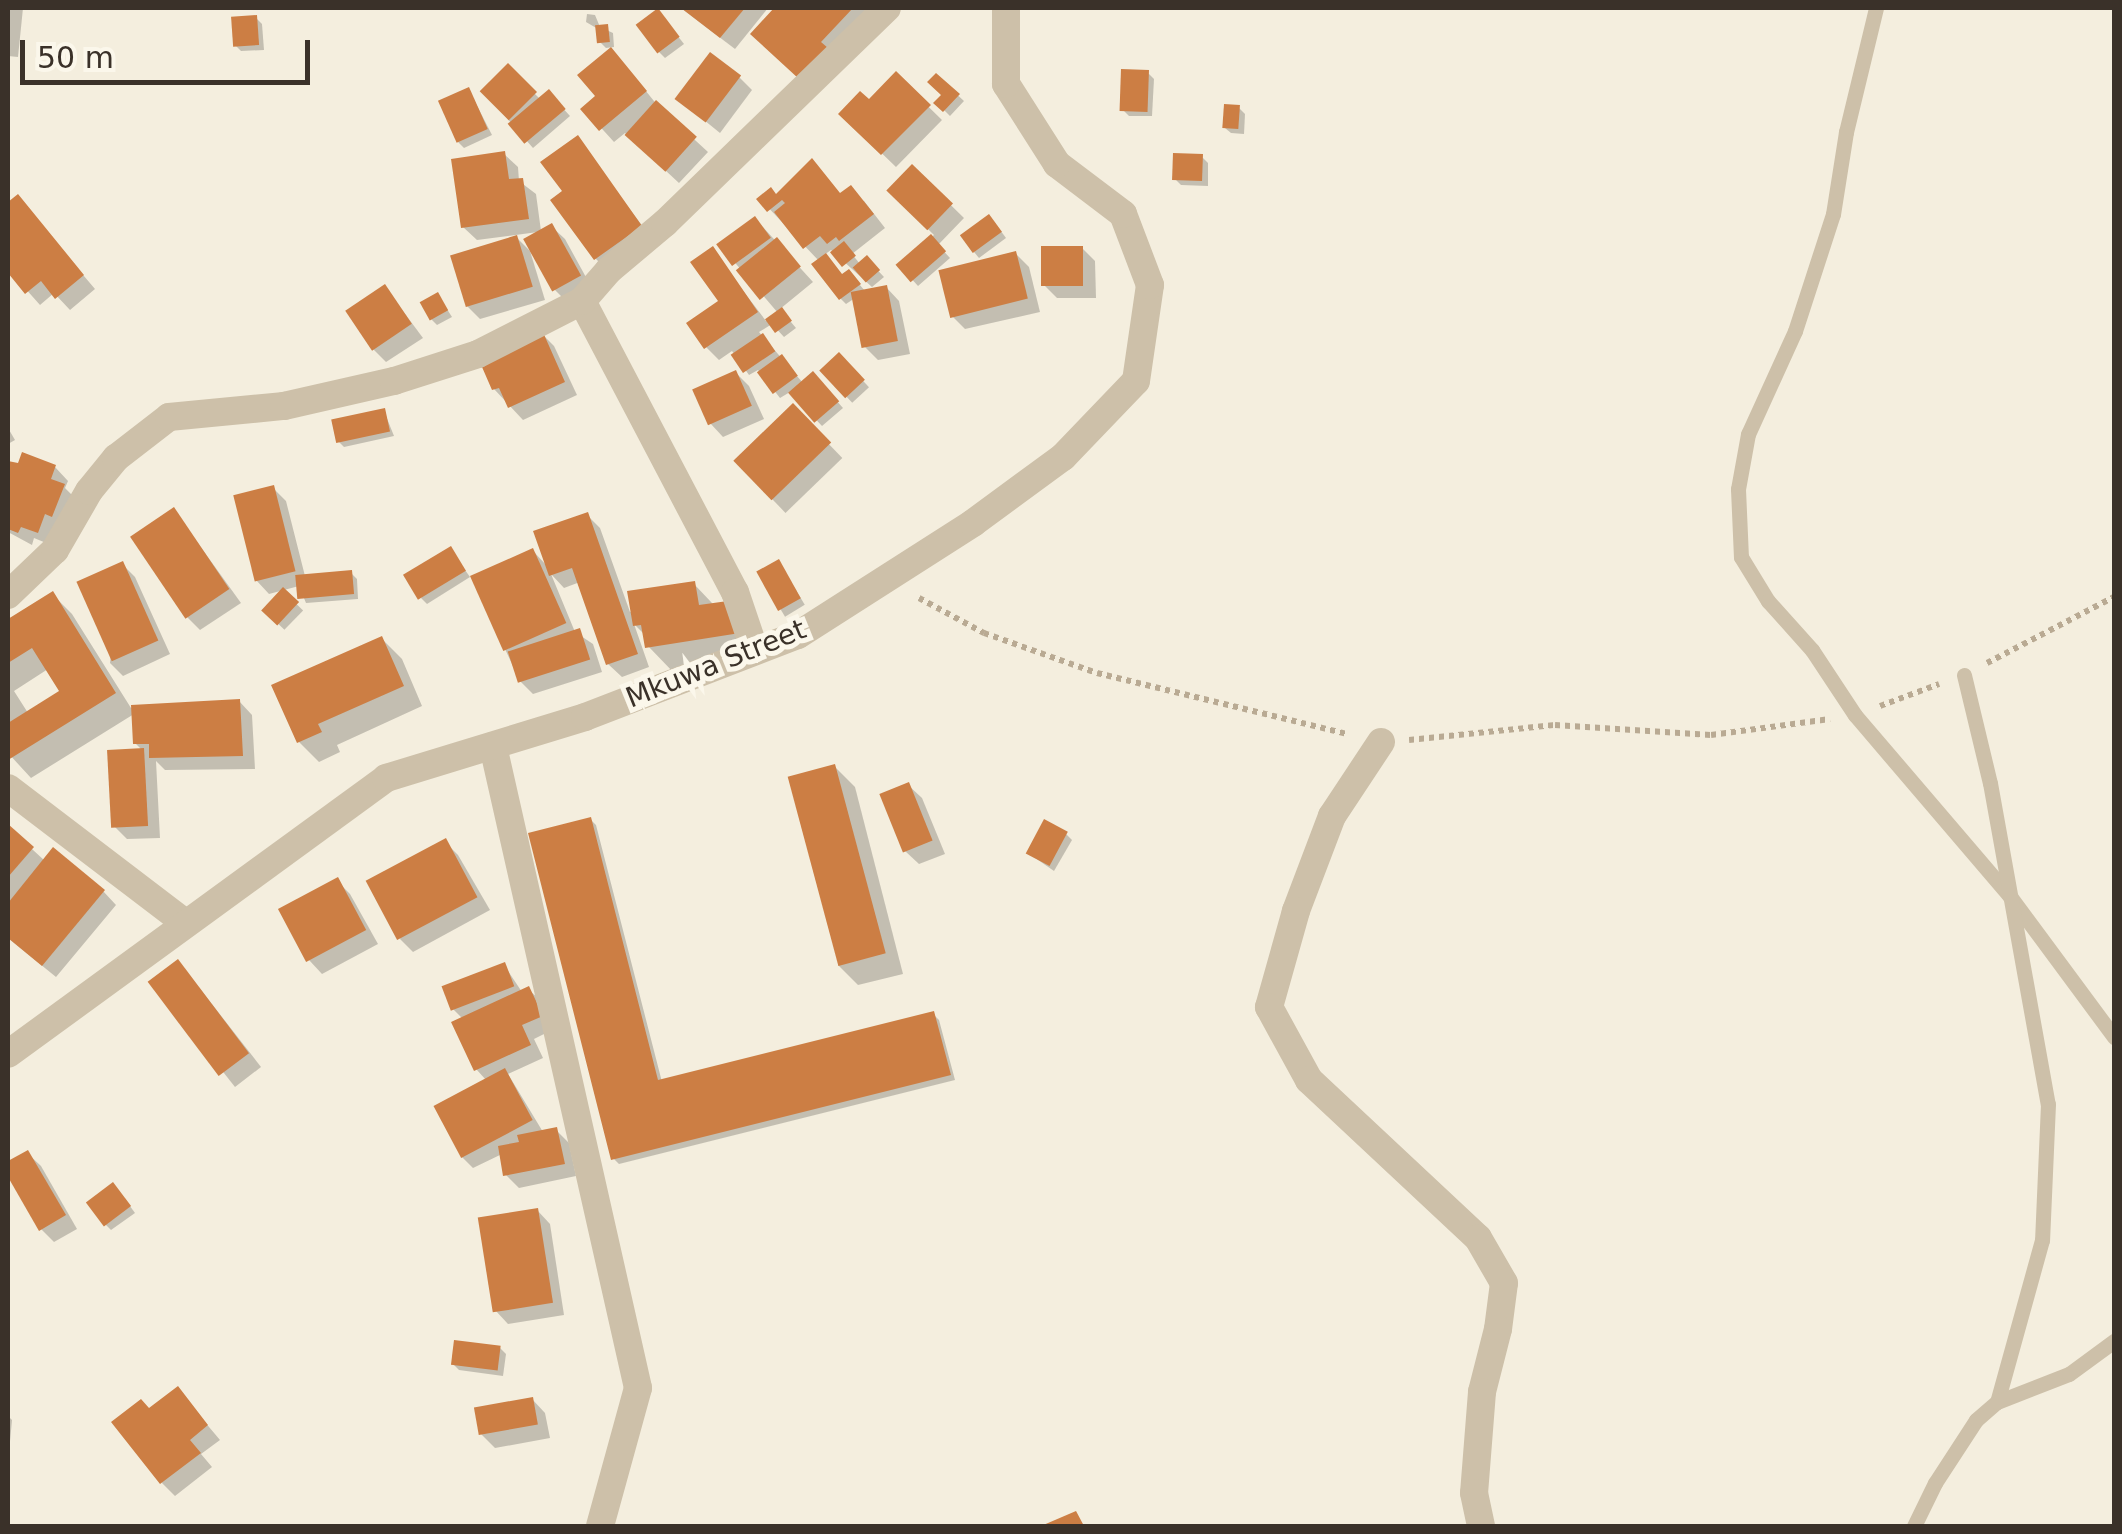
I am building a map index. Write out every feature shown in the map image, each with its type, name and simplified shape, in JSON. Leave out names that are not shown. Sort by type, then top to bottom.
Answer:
[{"type":"street","points":[[8,595],[56,550],[89,491],[116,458],[169,416],[284,406],[394,381],[478,354],[582,301],[609,270],[665,222],[888,8]]},
{"type":"street","name":"Mkuwa Street","points":[[8,1054],[386,778],[584,717],[798,635],[886,580],[1062,458],[1136,381],[1150,285],[1123,214],[1057,164],[1006,84],[1006,8]]},
{"type":"street","points":[[582,301],[735,592],[756,652]]},
{"type":"street","points":[[1380,742],[1332,816],[1296,911],[1268,1007],[1309,1080],[1478,1238],[1504,1283],[1498,1329],[1482,1392],[1474,1493],[1482,1526]]},
{"type":"street","points":[[493,746],[638,1388],[600,1526]]},
{"type":"street","points":[[8,788],[185,923]]},
{"type":"lane","points":[[1876,8],[1846,132],[1833,214],[1794,331],[1748,434],[1738,489],[1742,557],[1768,601],[1812,650],[1855,716],[2009,895],[2114,1036]]},
{"type":"lane","points":[[1964,674],[1990,783],[2048,1104],[2048,1185],[2042,1240],[1998,1402]]},
{"type":"lane","points":[[1914,1526],[1976,1420],[1998,1402],[2069,1374],[2114,1341]]},
{"type":"path","points":[[886,580],[984,633],[1097,672],[1380,742],[1555,725],[1711,735],[1855,716]]},
{"type":"building","points":[[658,8],[680,37],[657,54],[636,25]]},
{"type":"building","points":[[681,8],[745,8],[720,38]]},
{"type":"building","points":[[774,8],[853,8],[821,42],[828,48],[799,79],[750,34]]},
{"type":"building","points":[[257,15],[259,45],[233,47],[231,17]]},
{"type":"building","points":[[608,24],[610,42],[597,43],[595,25]]},
{"type":"building","points":[[611,47],[647,91],[599,131],[580,109],[595,96],[577,75]]},
{"type":"building","points":[[710,52],[741,75],[706,123],[674,99]]},
{"type":"building","points":[[508,63],[537,92],[509,120],[480,91]]},
{"type":"building","points":[[1121,69],[1149,70],[1148,112],[1120,111]]},
{"type":"building","points":[[896,71],[931,105],[881,155],[838,114],[860,91],[869,99]]},
{"type":"building","points":[[936,73],[960,94],[943,112],[933,103],[941,95],[927,82]]},
{"type":"building","points":[[469,87],[488,129],[457,143],[438,101]]},
{"type":"building","points":[[549,89],[566,109],[524,144],[508,124]]},
{"type":"building","points":[[656,100],[697,137],[665,172],[625,135]]},
{"type":"building","points":[[1224,104],[1240,105],[1238,129],[1222,128]]},
{"type":"building","points":[[578,135],[642,226],[594,260],[550,200],[562,191],[540,162]]},
{"type":"building","points":[[505,151],[509,179],[523,178],[529,219],[461,228],[451,159]]},
{"type":"building","points":[[1173,153],[1203,154],[1202,181],[1172,180]]},
{"type":"building","points":[[812,158],[840,193],[851,185],[874,214],[839,241],[836,237],[827,244],[820,236],[803,249],[774,212],[785,203],[782,200],[767,212],[756,199],[771,187],[776,194]]},
{"type":"building","points":[[912,164],[953,204],[927,230],[886,191]]},
{"type":"building","points":[[18,194],[84,275],[55,299],[41,281],[25,294],[8,273],[8,202]]},
{"type":"building","points":[[989,214],[1002,232],[973,253],[960,235]]},
{"type":"building","points":[[755,216],[771,238],[732,266],[716,244]]},
{"type":"building","points":[[552,223],[581,275],[552,291],[523,239]]},
{"type":"building","points":[[931,234],[946,251],[911,282],[896,265]]},
{"type":"building","points":[[517,235],[533,287],[466,307],[450,255]]},
{"type":"building","points":[[777,237],[801,267],[760,300],[736,270]]},
{"type":"building","points":[[844,241],[856,256],[842,267],[830,252]]},
{"type":"building","points":[[713,246],[758,312],[704,349],[686,323],[718,301],[690,262]]},
{"type":"building","points":[[1041,246],[1083,246],[1083,286],[1041,286]]},
{"type":"building","points":[[1016,251],[1028,299],[950,318],[938,270]]},
{"type":"building","points":[[826,253],[842,274],[849,269],[861,284],[839,300],[811,264]]},
{"type":"building","points":[[867,255],[880,270],[866,283],[853,267]]},
{"type":"building","points":[[385,284],[412,324],[372,351],[345,311]]},
{"type":"building","points":[[887,285],[898,341],[862,348],[851,292]]},
{"type":"building","points":[[438,292],[448,310],[430,321],[420,302]]},
{"type":"building","points":[[782,307],[792,321],[775,333],[765,319]]},
{"type":"building","points":[[542,330],[565,382],[508,408],[499,388],[492,390],[482,367]]},
{"type":"building","points":[[763,333],[775,351],[743,373],[731,355]]},
{"type":"building","points":[[839,352],[865,380],[845,398],[819,370]]},
{"type":"building","points":[[782,354],[798,376],[773,394],[757,372]]},
{"type":"building","points":[[736,370],[752,406],[708,425],[692,390]]},
{"type":"building","points":[[813,371],[839,401],[814,423],[788,393]]},
{"type":"building","points":[[793,403],[831,443],[772,500],[733,461]]},
{"type":"building","points":[[385,408],[390,431],[336,443],[331,419]]},
{"type":"building","points":[[22,452],[56,465],[51,479],[65,484],[52,517],[45,514],[38,533],[21,527],[18,533],[8,529],[8,461],[18,463]]},
{"type":"building","points":[[274,485],[296,571],[255,582],[233,495]]},
{"type":"building","points":[[174,507],[229,589],[185,619],[130,537]]},
{"type":"building","points":[[588,512],[638,654],[606,665],[572,568],[549,576],[533,531]]},
{"type":"building","points":[[451,546],[466,571],[418,600],[403,575]]},
{"type":"building","points":[[533,548],[566,623],[503,651],[470,576]]},
{"type":"building","points":[[779,559],[801,598],[778,611],[756,572]]},
{"type":"building","points":[[123,561],[158,640],[112,661],[76,582]]},
{"type":"building","points":[[352,570],[354,594],[297,599],[295,575]]},
{"type":"building","points":[[695,581],[699,605],[735,600],[740,633],[645,648],[641,625],[633,626],[627,591]]},
{"type":"building","points":[[283,587],[299,602],[277,625],[261,610]]},
{"type":"building","points":[[53,591],[116,693],[8,760],[8,723],[59,691],[32,648],[8,663],[8,619]]},
{"type":"building","points":[[580,628],[590,659],[518,683],[508,651]]},
{"type":"building","points":[[382,636],[404,686],[318,724],[322,732],[297,743],[271,685]]},
{"type":"building","points":[[240,699],[243,756],[149,758],[149,744],[133,744],[131,705]]},
{"type":"building","points":[[144,748],[148,826],[111,828],[107,750]]},
{"type":"building","points":[[835,764],[886,953],[838,966],[788,777]]},
{"type":"building","points":[[909,782],[933,840],[903,852],[879,794]]},
{"type":"building","points":[[591,817],[658,1080],[934,1011],[951,1075],[611,1160],[528,833]]},
{"type":"building","points":[[1044,819],[1068,832],[1050,866],[1026,853]]},
{"type":"building","points":[[8,824],[34,847],[8,877]]},
{"type":"building","points":[[446,838],[477,897],[397,940],[366,881]]},
{"type":"building","points":[[53,847],[105,890],[42,966],[8,938],[8,903]]},
{"type":"building","points":[[338,877],[366,930],[306,962],[278,909]]},
{"type":"building","points":[[178,959],[249,1053],[219,1076],[148,982]]},
{"type":"building","points":[[505,962],[514,986],[451,1011],[442,986]]},
{"type":"building","points":[[529,986],[543,1016],[522,1025],[531,1045],[474,1071],[451,1022]]},
{"type":"building","points":[[505,1068],[533,1120],[461,1158],[433,1106]]},
{"type":"building","points":[[557,1127],[565,1164],[503,1176],[498,1146],[519,1142],[517,1135]]},
{"type":"building","points":[[28,1150],[66,1215],[39,1231],[8,1177],[8,1161]]},
{"type":"building","points":[[113,1182],[131,1206],[104,1226],[86,1202]]},
{"type":"building","points":[[538,1208],[553,1303],[493,1312],[478,1218]]},
{"type":"building","points":[[454,1340],[501,1346],[498,1371],[451,1365]]},
{"type":"building","points":[[178,1386],[208,1425],[190,1440],[201,1453],[160,1484],[111,1422],[141,1399],[149,1408]]},
{"type":"building","points":[[533,1397],[538,1425],[479,1435],[474,1407]]},
{"type":"building","points":[[1076,1511],[1084,1526],[1041,1526]]}]
